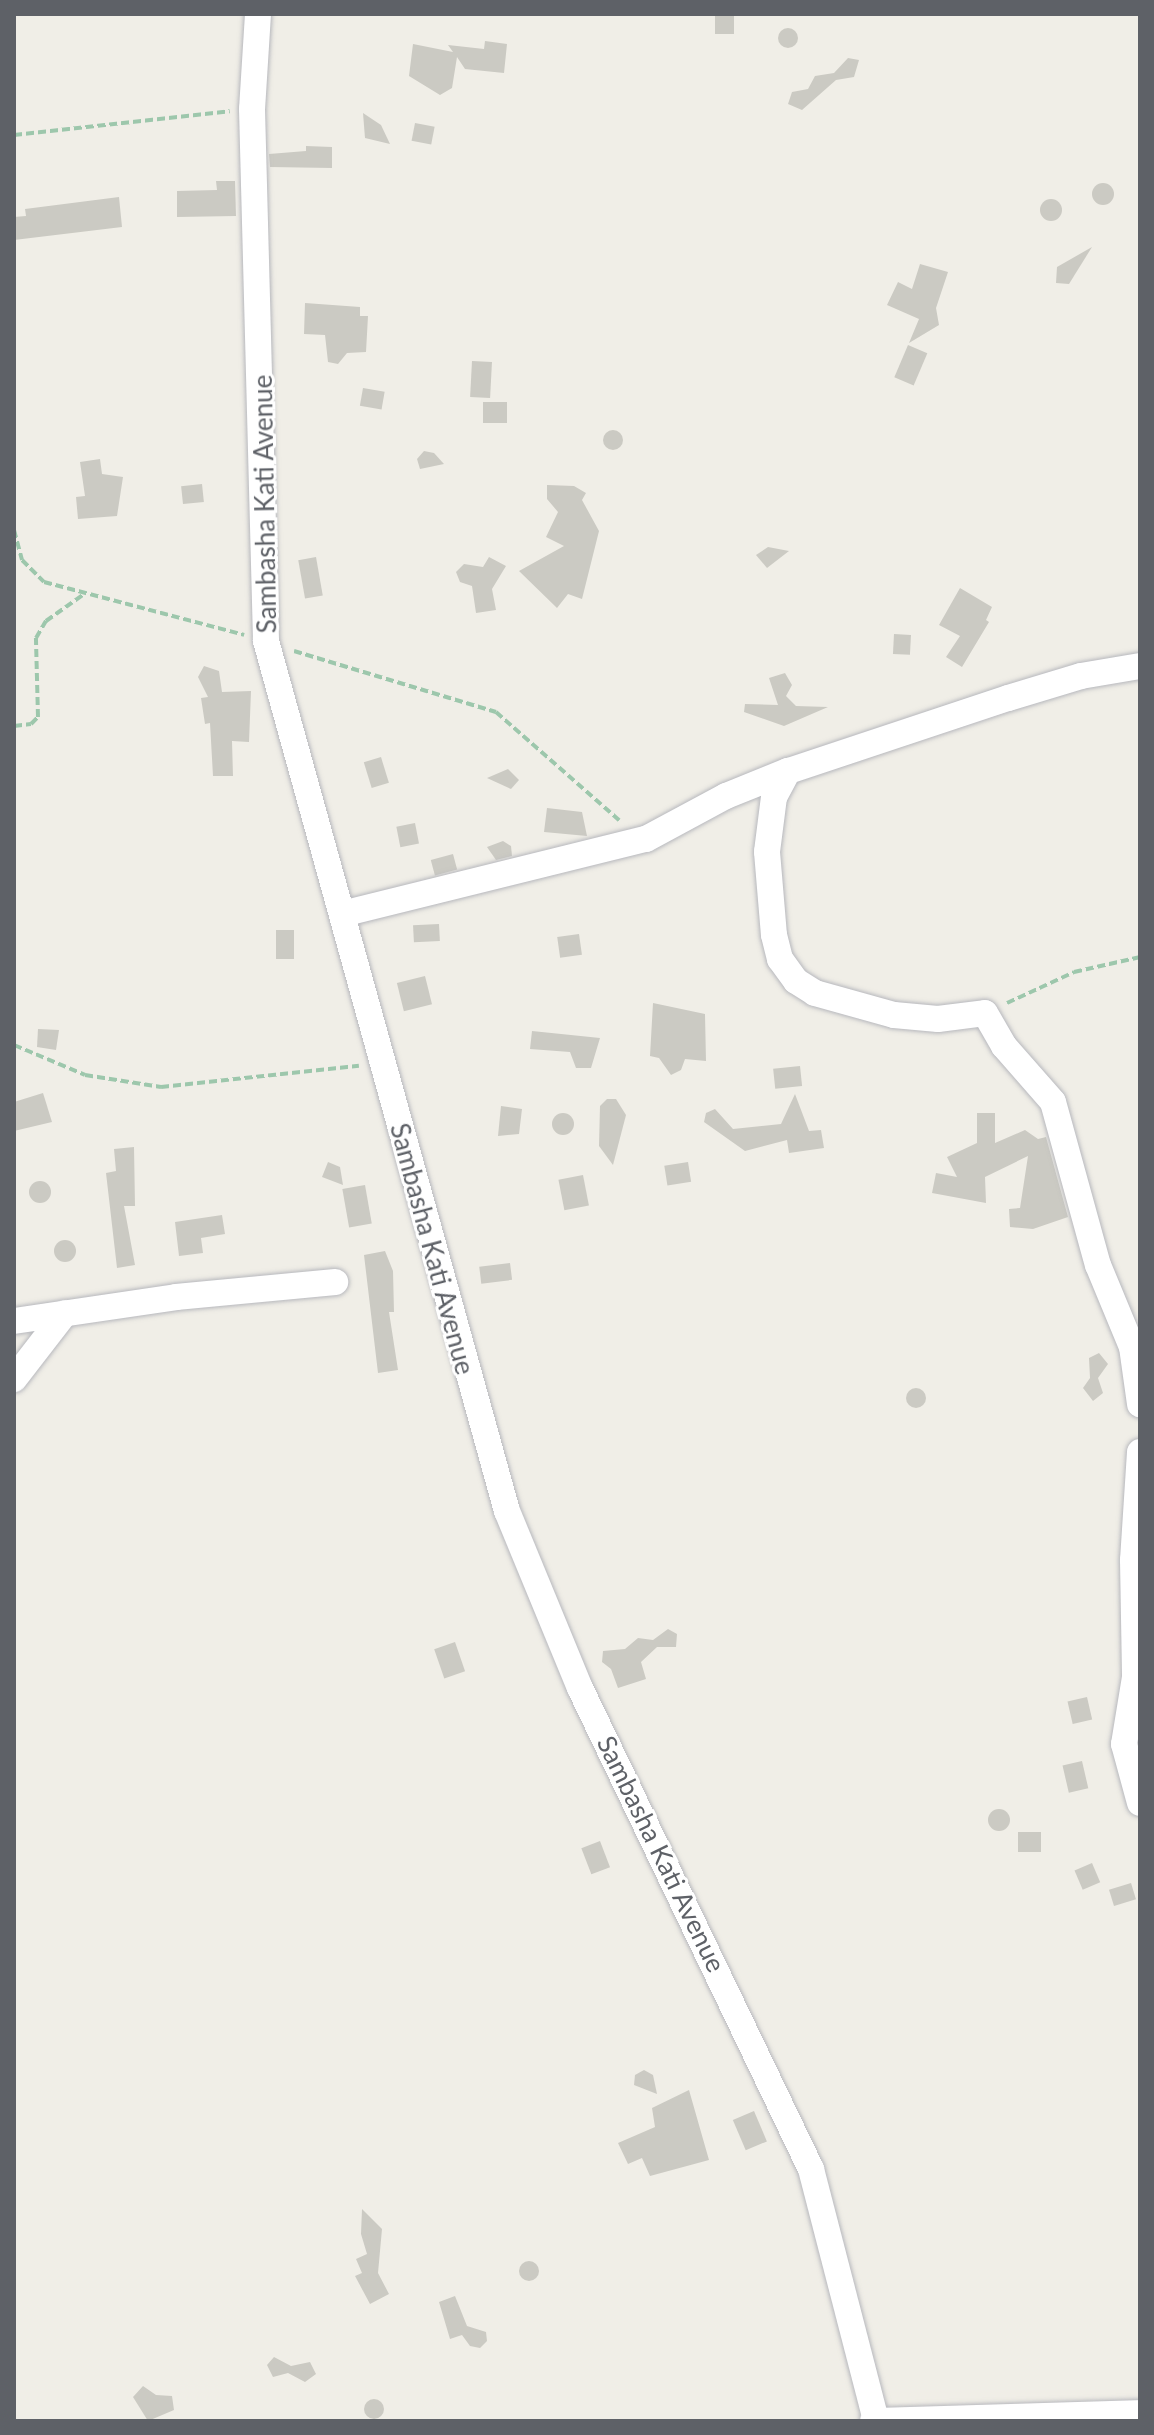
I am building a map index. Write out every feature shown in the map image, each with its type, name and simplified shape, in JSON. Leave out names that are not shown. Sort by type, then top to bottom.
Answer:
[{"type":"street","name":"Sambasha Kati Avenue","points":[[258,14],[252,109],[266,641],[507,1511],[580,1688],[811,2169],[840,2266],[874,2421]]},
{"type":"street","points":[[342,914],[646,839],[726,796],[788,771],[1023,693],[1140,666]]},
{"type":"street","points":[[788,771],[774,797],[767,852],[774,935],[780,959],[796,981],[815,993],[894,1015],[938,1019],[985,1013],[1004,1046],[1053,1102],[1062,1122],[1098,1265],[1132,1347],[1140,1404]]},
{"type":"street","points":[[14,1321],[335,1282]]},
{"type":"street","points":[[14,1379],[65,1313]]},
{"type":"street","points":[[1140,1452],[1133,1560],[1135,1677],[1124,1744],[1140,1803]]},
{"type":"street","points":[[874,2421],[1140,2413]]},
{"type":"path","points":[[14,135],[252,109]]},
{"type":"path","points":[[14,530],[22,560],[32,573],[84,594],[165,610],[496,712],[589,798],[646,839]]},
{"type":"path","points":[[14,726],[31,724],[38,717],[36,638],[46,621],[84,594]]},
{"type":"path","points":[[985,1013],[1074,972],[1140,957]]},
{"type":"path","points":[[14,1045],[85,1075],[161,1087],[381,1063]]},
{"type":"building","points":[[715,14],[734,14],[734,34],[715,34]]},
{"type":"building","points":[[784,28],[792,28],[798,38],[792,48],[784,48],[778,42],[778,34]]},
{"type":"building","points":[[485,41],[507,44],[504,73],[465,69],[457,57],[452,88],[440,95],[409,76],[413,44],[453,52],[448,45],[484,49]]},
{"type":"building","points":[[848,58],[859,60],[854,77],[836,80],[802,110],[788,104],[792,92],[808,89],[815,76],[834,73]]},
{"type":"building","points":[[363,113],[381,125],[390,144],[365,138]]},
{"type":"building","points":[[415,123],[435,127],[431,144],[412,141]]},
{"type":"building","points":[[306,146],[332,147],[332,168],[270,167],[269,154],[306,151]]},
{"type":"building","points":[[216,181],[235,181],[236,216],[177,217],[177,191],[217,190]]},
{"type":"building","points":[[1103,183],[1114,194],[1103,205],[1092,194]]},
{"type":"building","points":[[119,197],[122,227],[14,240],[14,217],[26,216],[25,209]]},
{"type":"building","points":[[1051,199],[1059,202],[1062,210],[1059,218],[1051,221],[1043,218],[1040,210],[1043,202]]},
{"type":"building","points":[[1092,247],[1069,284],[1056,283],[1057,267]]},
{"type":"building","points":[[920,264],[948,272],[936,308],[939,325],[909,343],[919,319],[887,305],[898,282],[912,289]]},
{"type":"building","points":[[305,303],[360,307],[360,316],[368,316],[366,352],[347,353],[338,364],[328,362],[325,335],[304,334]]},
{"type":"building","points":[[908,345],[927,353],[914,385],[894,377]]},
{"type":"building","points":[[472,361],[492,362],[490,398],[470,397]]},
{"type":"building","points":[[363,388],[385,392],[382,410],[360,406]]},
{"type":"building","points":[[483,402],[507,402],[507,423],[483,423]]},
{"type":"building","points":[[609,430],[617,430],[623,440],[617,450],[609,450],[603,444],[603,436]]},
{"type":"building","points":[[424,451],[434,453],[444,464],[420,469],[417,459]]},
{"type":"building","points":[[100,459],[102,474],[123,477],[117,516],[78,519],[76,497],[85,496],[80,462]]},
{"type":"building","points":[[202,484],[204,502],[183,504],[181,486]]},
{"type":"building","points":[[547,485],[574,486],[586,493],[582,500],[599,531],[582,599],[568,594],[557,608],[519,571],[564,546],[546,537],[558,512],[547,499]]},
{"type":"building","points":[[768,547],[789,551],[767,568],[756,555]]},
{"type":"building","points":[[316,557],[323,595],[305,599],[298,560]]},
{"type":"building","points":[[489,557],[506,566],[492,589],[496,610],[476,613],[472,586],[460,582],[456,572],[464,564],[483,567]]},
{"type":"building","points":[[960,588],[992,607],[986,620],[989,622],[962,667],[946,657],[960,636],[939,625]]},
{"type":"building","points":[[894,634],[911,635],[910,655],[893,654]]},
{"type":"building","points":[[204,666],[219,671],[222,692],[251,691],[249,742],[232,741],[233,776],[213,776],[210,723],[205,724],[201,698],[208,697],[198,677]]},
{"type":"building","points":[[785,673],[792,685],[786,696],[796,706],[828,707],[784,726],[744,712],[745,704],[778,705],[769,678]]},
{"type":"building","points":[[381,757],[389,783],[372,788],[364,762]]},
{"type":"building","points":[[508,769],[519,780],[511,789],[487,778]]},
{"type":"building","points":[[547,808],[582,812],[587,836],[544,832]]},
{"type":"building","points":[[415,823],[419,844],[400,847],[396,827]]},
{"type":"building","points":[[503,841],[511,846],[512,856],[496,860],[487,847]]},
{"type":"building","points":[[453,854],[457,869],[435,875],[431,860]]},
{"type":"building","points":[[439,924],[440,941],[414,942],[413,925]]},
{"type":"building","points":[[276,930],[294,930],[294,959],[276,959]]},
{"type":"building","points":[[579,934],[582,955],[560,958],[557,937]]},
{"type":"building","points":[[425,976],[432,1004],[404,1011],[397,983]]},
{"type":"building","points":[[653,1003],[705,1014],[706,1061],[685,1059],[681,1070],[671,1075],[659,1058],[650,1056]]},
{"type":"building","points":[[38,1029],[59,1030],[56,1050],[37,1047]]},
{"type":"building","points":[[532,1031],[600,1038],[591,1068],[576,1068],[570,1052],[530,1049]]},
{"type":"building","points":[[800,1066],[802,1086],[775,1089],[773,1069]]},
{"type":"building","points":[[43,1093],[52,1122],[14,1131],[14,1102]]},
{"type":"building","points":[[795,1094],[809,1131],[821,1130],[824,1148],[789,1153],[787,1140],[745,1151],[704,1122],[706,1113],[715,1109],[733,1129],[781,1124]]},
{"type":"building","points":[[607,1099],[616,1099],[626,1115],[613,1165],[599,1146],[600,1106]]},
{"type":"building","points":[[501,1106],[522,1109],[519,1134],[498,1136]]},
{"type":"building","points":[[563,1113],[571,1116],[574,1124],[571,1132],[563,1135],[555,1132],[552,1124],[555,1116]]},
{"type":"building","points":[[977,1113],[995,1113],[995,1143],[1025,1130],[1038,1139],[1046,1137],[1068,1217],[1033,1229],[1010,1227],[1009,1209],[1020,1208],[1028,1156],[985,1177],[986,1203],[932,1193],[936,1173],[957,1177],[947,1157],[977,1143]]},
{"type":"building","points":[[134,1147],[135,1206],[124,1206],[135,1265],[117,1268],[106,1173],[116,1171],[114,1149]]},
{"type":"building","points":[[328,1162],[340,1167],[343,1185],[322,1177]]},
{"type":"building","points":[[688,1162],[691,1182],[667,1186],[664,1166]]},
{"type":"building","points":[[583,1175],[589,1205],[564,1210],[558,1180]]},
{"type":"building","points":[[40,1181],[51,1192],[40,1203],[29,1192]]},
{"type":"building","points":[[365,1185],[372,1223],[349,1227],[342,1189]]},
{"type":"building","points":[[222,1215],[225,1234],[201,1238],[203,1253],[179,1256],[175,1222]]},
{"type":"building","points":[[65,1240],[73,1243],[76,1251],[73,1259],[65,1262],[57,1259],[54,1251],[57,1243]]},
{"type":"building","points":[[385,1251],[393,1271],[394,1312],[389,1312],[398,1370],[378,1373],[364,1255]]},
{"type":"building","points":[[510,1263],[512,1280],[481,1284],[479,1267]]},
{"type":"building","points":[[1099,1353],[1108,1364],[1098,1378],[1103,1393],[1093,1401],[1083,1388],[1090,1378],[1089,1358]]},
{"type":"building","points":[[912,1388],[920,1388],[926,1398],[920,1408],[912,1408],[906,1402],[906,1394]]},
{"type":"building","points":[[668,1629],[677,1634],[676,1647],[657,1647],[641,1662],[646,1679],[618,1688],[611,1669],[602,1662],[603,1651],[625,1649],[638,1638],[653,1640]]},
{"type":"building","points":[[455,1642],[465,1671],[444,1678],[434,1649]]},
{"type":"building","points":[[1087,1697],[1092,1719],[1073,1724],[1068,1701]]},
{"type":"building","points":[[1082,1761],[1088,1788],[1069,1793],[1063,1765]]},
{"type":"building","points":[[999,1809],[1007,1812],[1010,1820],[1007,1828],[999,1831],[991,1828],[988,1820],[991,1812]]},
{"type":"building","points":[[1018,1832],[1041,1832],[1041,1852],[1018,1852]]},
{"type":"building","points":[[600,1841],[610,1867],[591,1874],[581,1848]]},
{"type":"building","points":[[1092,1863],[1100,1882],[1083,1890],[1075,1870]]},
{"type":"building","points":[[1131,1883],[1136,1899],[1114,1906],[1109,1890]]},
{"type":"building","points":[[644,2070],[653,2075],[657,2094],[634,2085],[635,2075]]},
{"type":"building","points":[[689,2090],[709,2160],[650,2176],[642,2158],[628,2164],[618,2143],[655,2127],[652,2108]]},
{"type":"building","points":[[754,2111],[767,2141],[746,2150],[733,2120]]},
{"type":"building","points":[[362,2209],[382,2229],[378,2273],[389,2294],[370,2304],[355,2276],[362,2273],[356,2259],[367,2254],[361,2234]]},
{"type":"building","points":[[525,2261],[533,2261],[539,2271],[533,2281],[525,2281],[519,2275],[519,2267]]},
{"type":"building","points":[[455,2296],[467,2326],[486,2332],[487,2341],[480,2348],[470,2346],[462,2335],[450,2339],[439,2302]]},
{"type":"building","points":[[274,2357],[291,2366],[310,2362],[316,2374],[305,2382],[288,2373],[273,2377],[267,2365]]},
{"type":"building","points":[[143,2386],[156,2395],[172,2396],[174,2410],[148,2421],[133,2397]]},
{"type":"building","points":[[370,2399],[378,2399],[384,2409],[378,2419],[370,2419],[364,2413],[364,2405]]}]
